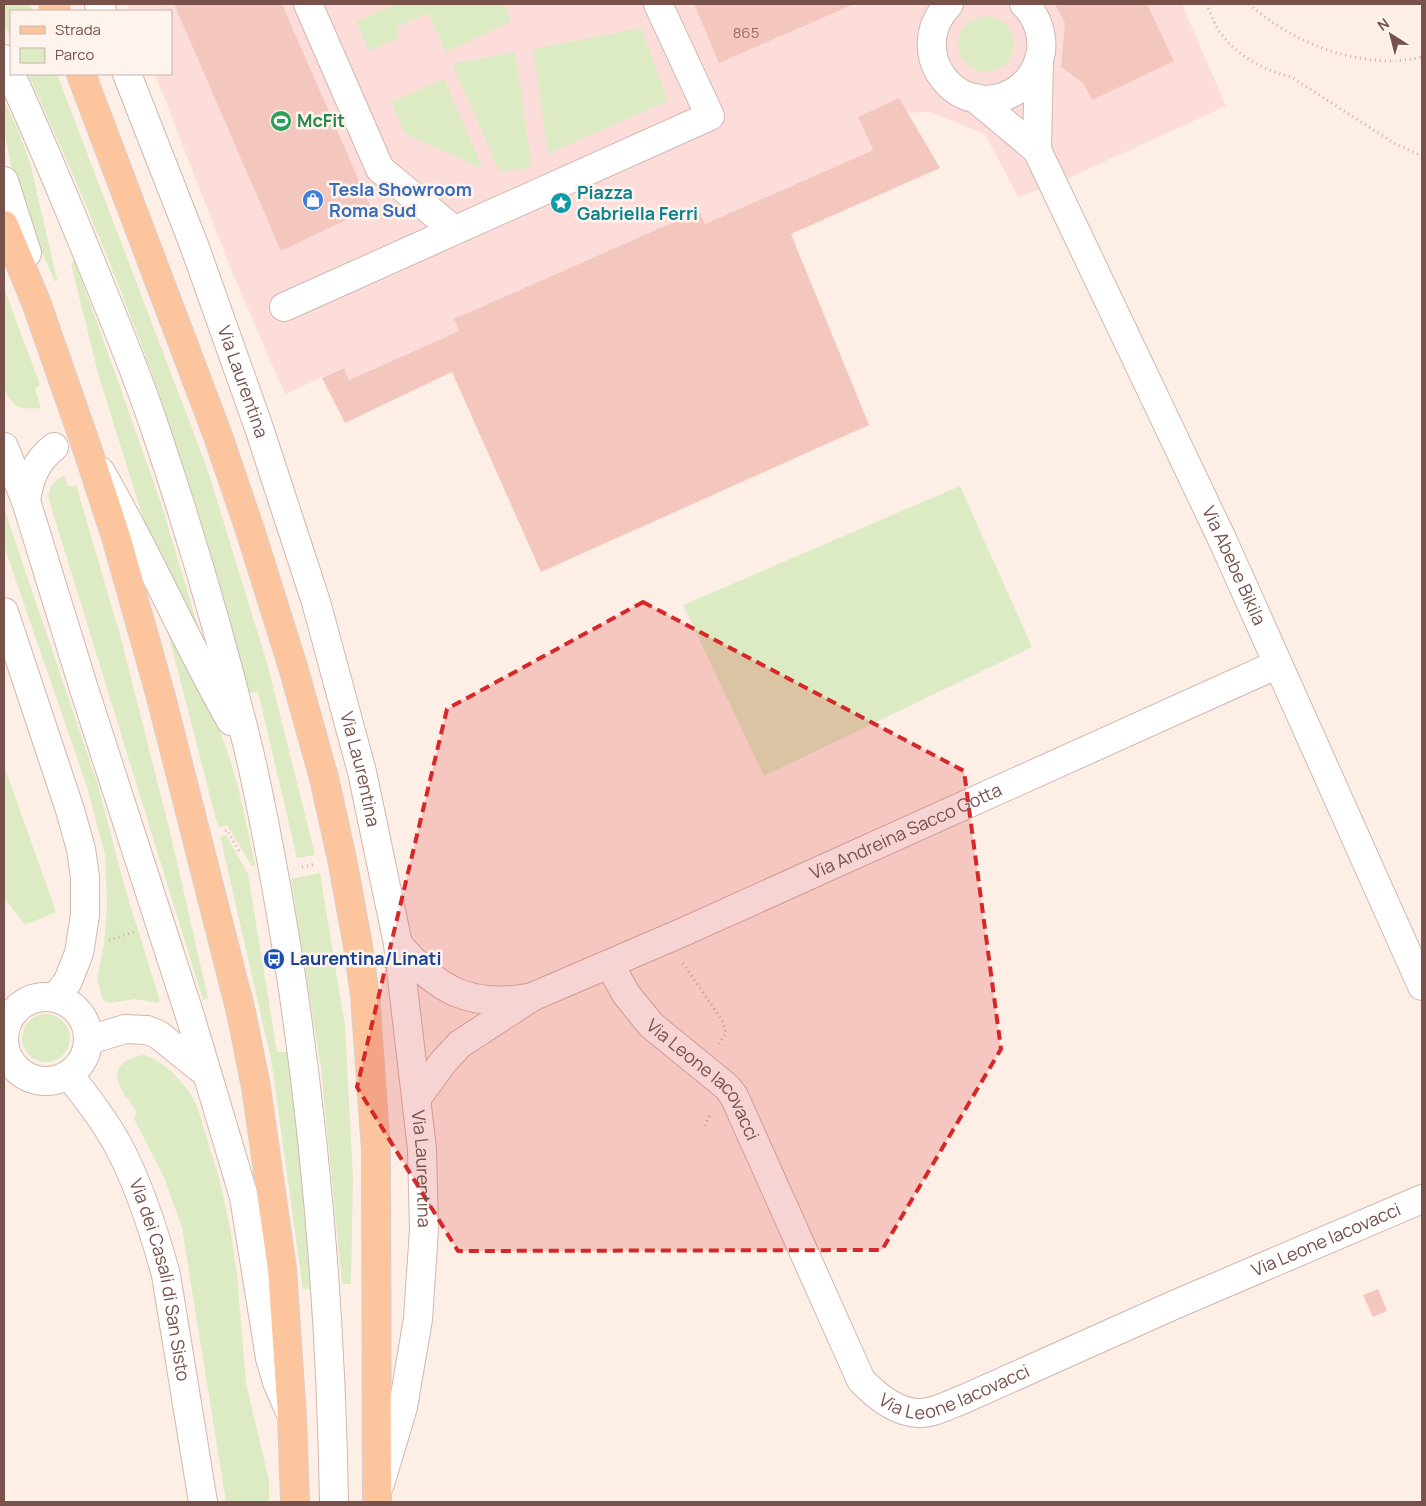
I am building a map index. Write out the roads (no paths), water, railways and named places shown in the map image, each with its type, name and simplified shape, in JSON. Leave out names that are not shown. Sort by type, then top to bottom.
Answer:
[{"type":"main road","name":"Via Laurentina","points":[[81,75],[218,436],[259,557],[322,769],[342,859],[365,996],[375,1131],[377,1497]]},
{"type":"main road","points":[[4,225],[36,302],[88,450],[117,540],[160,697],[241,1012],[256,1087],[282,1269],[292,1416],[295,1502]]},
{"type":"street","points":[[308,4],[380,169],[454,230]]},
{"type":"street","points":[[284,306],[710,116],[658,4]]},
{"type":"street","points":[[949,4],[942,12],[932,35],[931,48],[934,61],[945,81],[954,89],[975,98],[992,99],[1010,94],[1028,80],[1035,71],[1039,59]]},
{"type":"street","name":"Via Abebe Bikila","points":[[1024,4],[1036,19],[1041,39],[1037,150]]},
{"type":"street","points":[[4,59],[10,72]]},
{"type":"street","points":[[11,75],[51,164],[131,360],[158,434],[217,629],[249,753],[281,915],[308,1092],[326,1285],[334,1502]]},
{"type":"street","name":"Via Laurentina","points":[[127,75],[201,263],[258,426],[316,602],[362,772],[398,944],[422,1149],[424,1230],[418,1319],[404,1408],[377,1497]]},
{"type":"street","name":"Via Abebe Bikila","points":[[975,98],[1037,150],[1223,541],[1422,986]]},
{"type":"street","points":[[4,181],[26,248],[36,302]]},
{"type":"street","points":[[4,429],[20,443],[40,448],[54,447],[36,465],[28,486],[26,501]]},
{"type":"street","points":[[4,446],[26,501],[244,1197],[270,1358],[277,1382],[292,1416]]},
{"type":"street","points":[[88,450],[120,504],[209,683],[249,753]]},
{"type":"street","points":[[4,612],[70,810],[83,858],[86,893],[82,940],[75,966],[68,981],[56,997]]},
{"type":"street","name":"Via Andreina Sacco Gotta","points":[[532,997],[610,965],[1278,664]]},
{"type":"street","points":[[398,944],[425,974],[455,992],[489,1001],[507,1002],[532,997]]},
{"type":"street","name":"Via Leone Iacovacci","points":[[610,965],[626,994],[651,1025],[727,1087],[734,1096],[861,1380],[871,1391],[894,1406],[919,1413],[930,1412],[964,1399],[1174,1305],[1422,1199]]},
{"type":"street","points":[[40,996],[56,997],[70,1004],[80,1013],[87,1026],[89,1040],[86,1054],[80,1066],[69,1075],[56,1080],[42,1081],[29,1078],[18,1071],[9,1060],[5,1049],[4,1037],[11,1015],[11,1002],[40,996]]},
{"type":"street","points":[[417,1098],[444,1060],[460,1044],[532,997]]},
{"type":"street","points":[[89,1040],[125,1029],[147,1030],[159,1035],[206,1073]]},
{"type":"street","name":"Via dei Casali di San Sisto","points":[[69,1075],[106,1125],[118,1145],[139,1189],[158,1245],[166,1275],[203,1502]]},
{"type":"place","name":"McFit","points":[[281,121]]},
{"type":"place","name":"Tesla Showroom Roma Sud","points":[[313,200]]},
{"type":"place","name":"Piazza Gabriella Ferri","points":[[561,203]]},
{"type":"place","name":"Laurentina/Linati","points":[[274,959]]}]
